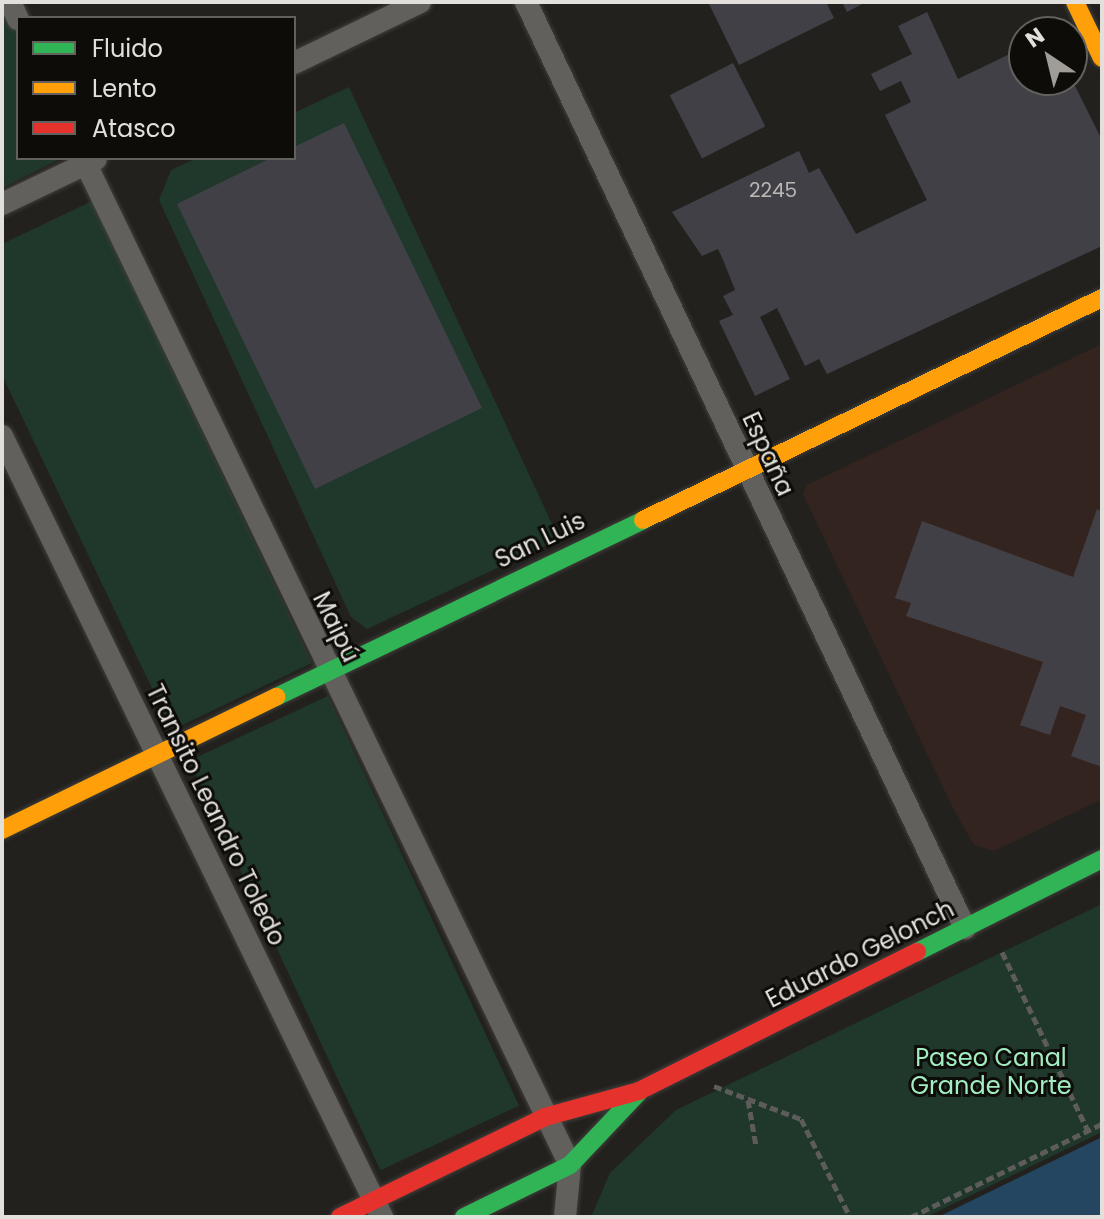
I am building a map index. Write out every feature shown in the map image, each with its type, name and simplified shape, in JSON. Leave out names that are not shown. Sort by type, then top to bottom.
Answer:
[{"type":"street","points":[[296,62],[420,2]]},
{"type":"street","name":"España","points":[[526,2],[965,928]]},
{"type":"street","points":[[1075,2],[1102,58]]},
{"type":"street","points":[[2,204],[89,160]]},
{"type":"street","name":"Maipú","points":[[89,160],[328,670],[570,1165]]},
{"type":"street","name":"San Luis","points":[[2,830],[156,751],[1102,298]]},
{"type":"street","name":"Transito Leandro Toledo","points":[[2,436],[378,1207]]},
{"type":"street","name":"Eduardo Gelonch","points":[[340,1217],[378,1207],[545,1117],[639,1091],[1102,859]]},
{"type":"street","name":"Eduardo Gelonch","points":[[464,1217],[570,1165],[639,1091]]},
{"type":"street","points":[[565,1217],[570,1165]]},
{"type":"path","points":[[1002,952],[1088,1131]]},
{"type":"path","points":[[688,1067],[748,1100],[801,1119],[850,1217]]},
{"type":"path","points":[[748,1100],[756,1146]]},
{"type":"path","points":[[911,1217],[1102,1124]]},
{"type":"shaded area","points":[[1102,344],[1102,799],[994,851],[974,845],[952,806],[803,494],[807,485]]},
{"type":"green space","points":[[2,2],[16,21],[16,160],[58,160],[2,188]]},
{"type":"green space","points":[[349,87],[559,539],[367,629],[351,617],[159,200],[171,170],[193,160],[296,160],[296,112]]},
{"type":"green space","points":[[92,201],[312,663],[172,730],[2,375],[2,244]]},
{"type":"green space","points":[[328,696],[519,1106],[380,1170],[189,761]]},
{"type":"green space","name":"Paseo Canal Grande Norte","points":[[1102,904],[1102,1132],[926,1217],[591,1217],[610,1173],[676,1110]]},
{"type":"water","points":[[1102,1137],[1102,1217],[938,1217]]},
{"type":"building","points":[[708,2],[826,2],[834,18],[739,65]]},
{"type":"building","points":[[842,2],[866,2],[847,12]]},
{"type":"building","points":[[927,12],[958,79],[1008,55],[1008,96],[1080,96],[1102,140],[1102,246],[827,374],[819,359],[805,366],[777,308],[760,317],[790,379],[755,396],[719,321],[733,315],[723,296],[735,290],[724,262],[718,249],[702,256],[672,212],[799,151],[809,173],[819,168],[856,234],[927,200],[885,115],[911,102],[901,81],[880,91],[871,74],[912,54],[898,26]]},
{"type":"building","points":[[733,63],[765,126],[702,158],[670,95]]},
{"type":"building","points":[[344,123],[482,408],[315,489],[177,204],[267,160],[296,160],[296,146]]},
{"type":"building","points":[[1097,509],[1102,511],[1102,767],[1071,756],[1086,715],[1060,706],[1050,735],[1020,725],[1043,662],[906,616],[911,603],[895,598],[922,521],[1073,577]]},
{"type":"traffic: fast","points":[[276,697],[643,520]]},
{"type":"traffic: fast","points":[[917,952],[1102,859]]},
{"type":"traffic: fast","points":[[464,1217],[570,1165],[639,1092]]},
{"type":"traffic: slow","points":[[1075,2],[1102,58]]},
{"type":"traffic: slow","points":[[643,520],[1102,298]]},
{"type":"traffic: slow","points":[[2,830],[276,697]]},
{"type":"traffic: jam","points":[[340,1217],[545,1117],[639,1091],[917,952]]}]
